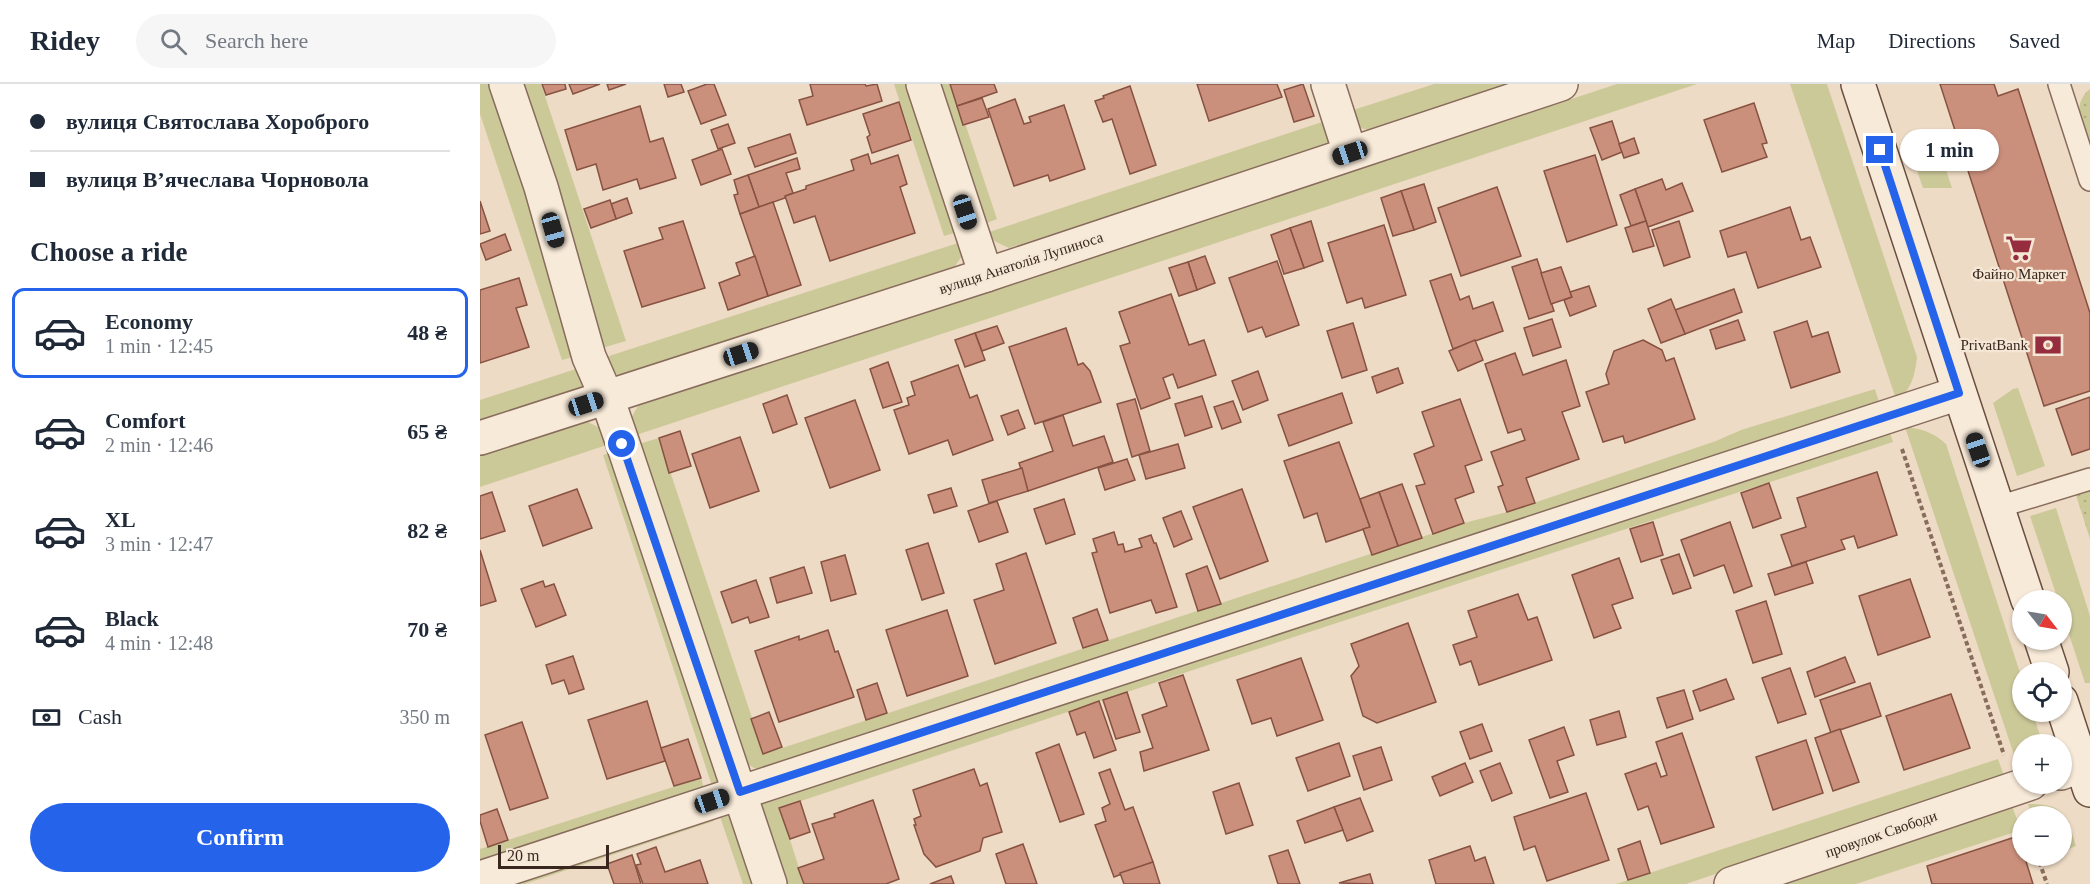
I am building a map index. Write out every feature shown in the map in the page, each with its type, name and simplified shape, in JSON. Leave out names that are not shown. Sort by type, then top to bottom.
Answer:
[{"type":"street","points":[[506,84],[541,187],[589,357],[607,398],[770,884]]},
{"type":"street","points":[[923,84],[986,275]]},
{"type":"street","points":[[1328,84],[1350,153]]},
{"type":"street","name":"вулиця Анатолія Лупиноса","points":[[480,438],[986,275],[1561,84]]},
{"type":"street","points":[[1858,84],[2025,590]]},
{"type":"street","points":[[480,878],[1959,393]]},
{"type":"street","points":[[2066,722],[2078,776]]},
{"type":"street","name":"провулок Свободи","points":[[1731,884],[2012,789]]},
{"type":"lane","points":[[2059,84],[2090,180]]},
{"type":"lane","points":[[1998,507],[2090,479]]},
{"type":"path","points":[[1899,440],[2006,762]]},
{"type":"path","points":[[2041,866],[2047,884]]},
{"type":"shaded area","points":[[480,84],[490,84],[581,355],[562,360],[480,114]]},
{"type":"shaded area","points":[[513,84],[541,84],[626,341],[602,348]]},
{"type":"shaded area","points":[[894,84],[912,84],[961,231],[944,236]]},
{"type":"shaded area","points":[[936,84],[952,84],[997,219],[982,225]]},
{"type":"shaded area","points":[[1434,84],[1508,84],[1369,130],[1356,127],[1350,111]]},
{"type":"shaded area","points":[[1617,84],[1697,84],[630,437],[630,420],[638,406]]},
{"type":"shaded area","points":[[1790,84],[1827,84],[1917,357],[1914,376],[1909,387],[1896,399]]},
{"type":"shaded area","points":[[2090,89],[2090,152],[2079,110],[2084,95]]},
{"type":"shaded area","points":[[1328,120],[1330,144],[1009,248],[996,242],[986,233]]},
{"type":"shaded area","points":[[1937,142],[1952,188],[1923,188],[1914,162]]},
{"type":"shaded area","points":[[961,242],[962,256],[955,266],[622,376],[610,372],[603,358]]},
{"type":"shaded area","points":[[582,367],[585,379],[582,388],[480,421],[480,400]]},
{"type":"shaded area","points":[[2018,388],[2045,466],[2017,476],[1993,403]]},
{"type":"shaded area","points":[[1875,389],[1880,405],[773,772],[754,768],[743,761],[632,446],[659,438],[764,754],[1464,523],[1507,512],[1716,441],[1741,430]]},
{"type":"shaded area","points":[[586,421],[604,430],[613,443],[480,487],[480,455]]},
{"type":"shaded area","points":[[1905,427],[1927,432],[1946,444],[2017,662],[2012,662],[2012,722],[2036,722],[2040,734],[2012,734],[2012,749]]},
{"type":"shaded area","points":[[1889,430],[1893,442],[1205,666],[780,808],[804,884],[777,884],[759,803]]},
{"type":"shaded area","points":[[617,451],[726,781],[713,789],[603,455]]},
{"type":"shaded area","points":[[2090,488],[2090,539],[2075,492]]},
{"type":"shaded area","points":[[2056,508],[2090,616],[2090,683],[2085,683],[2072,643],[2072,590],[2055,590],[2030,516]]},
{"type":"shaded area","points":[[1998,759],[2004,776],[1686,884],[1616,884]]},
{"type":"shaded area","points":[[701,778],[705,792],[480,867],[480,849]]},
{"type":"shaded area","points":[[2028,804],[2049,806],[2029,806]]},
{"type":"shaded area","points":[[2012,806],[2012,833],[1856,884],[1775,884]]},
{"type":"shaded area","points":[[717,808],[735,814],[758,884],[743,884]]},
{"type":"shaded area","points":[[711,811],[714,821],[525,884],[491,884]]},
{"type":"shaded area","points":[[2072,835],[2076,846],[2072,848]]},
{"type":"building","points":[[542,84],[565,84],[566,89],[546,95]]},
{"type":"building","points":[[569,84],[600,84],[573,94]]},
{"type":"building","points":[[607,84],[626,84],[609,90]]},
{"type":"building","points":[[664,84],[681,84],[684,92],[668,97]]},
{"type":"building","points":[[707,84],[714,84],[726,115],[701,124],[688,91]]},
{"type":"building","points":[[810,84],[865,84],[866,86],[877,84],[882,101],[807,125],[799,100],[813,96]]},
{"type":"building","points":[[950,84],[994,84],[997,92],[957,106]]},
{"type":"building","points":[[1197,84],[1277,84],[1282,97],[1209,121]]},
{"type":"building","points":[[1303,84],[1314,116],[1294,122],[1284,90]]},
{"type":"building","points":[[1940,84],[1994,84],[1998,96],[2018,89],[2090,313],[2090,391],[2044,406]]},
{"type":"building","points":[[1130,86],[1156,165],[1130,174],[1112,119],[1103,122],[1095,101]]},
{"type":"building","points":[[982,98],[989,117],[963,125],[957,106]]},
{"type":"building","points":[[1015,99],[1024,124],[1031,122],[1029,117],[1064,105],[1085,169],[1050,181],[1048,175],[1014,186],[988,109]]},
{"type":"building","points":[[899,102],[911,140],[872,153],[867,137],[870,135],[863,114]]},
{"type":"building","points":[[1754,103],[1767,143],[1762,144],[1767,157],[1722,172],[1704,120]]},
{"type":"building","points":[[640,106],[650,142],[663,138],[676,178],[640,189],[637,179],[603,190],[596,164],[577,170],[565,130]]},
{"type":"building","points":[[1612,121],[1622,152],[1602,160],[1590,128]]},
{"type":"building","points":[[728,124],[735,143],[718,149],[711,130]]},
{"type":"building","points":[[790,134],[796,153],[755,167],[748,148]]},
{"type":"building","points":[[1634,138],[1639,153],[1624,158],[1619,144]]},
{"type":"building","points":[[722,149],[731,174],[701,185],[692,160]]},
{"type":"building","points":[[868,154],[871,164],[898,155],[907,184],[900,187],[915,233],[830,261],[815,216],[794,223],[785,196],[806,189],[806,186],[854,170],[851,160]]},
{"type":"building","points":[[1595,155],[1617,225],[1567,242],[1544,171]]},
{"type":"building","points":[[797,158],[800,169],[786,173],[793,193],[759,207],[748,175]]},
{"type":"building","points":[[748,175],[759,207],[740,214],[734,195],[738,194],[734,180]]},
{"type":"building","points":[[1662,179],[1666,190],[1682,183],[1693,211],[1648,227],[1635,189]]},
{"type":"building","points":[[1424,184],[1436,222],[1414,230],[1401,191]]},
{"type":"building","points":[[1497,187],[1521,256],[1461,276],[1438,208]]},
{"type":"building","points":[[1635,189],[1646,221],[1631,226],[1620,195]]},
{"type":"building","points":[[1401,191],[1414,230],[1393,236],[1381,198]]},
{"type":"building","points":[[627,198],[632,213],[616,219],[611,204]]},
{"type":"building","points":[[610,200],[616,219],[591,228],[584,209]]},
{"type":"building","points":[[480,201],[490,231],[480,234]]},
{"type":"building","points":[[773,202],[801,285],[768,296],[740,214]]},
{"type":"building","points":[[1790,207],[1801,240],[1810,237],[1821,267],[1758,288],[1746,252],[1728,257],[1720,231]]},
{"type":"building","points":[[683,221],[705,288],[642,307],[624,251],[663,239],[659,228]]},
{"type":"building","points":[[1311,221],[1323,261],[1304,268],[1290,228]]},
{"type":"building","points":[[1646,221],[1654,246],[1633,252],[1625,228]]},
{"type":"building","points":[[1679,221],[1690,257],[1664,266],[1652,230]]},
{"type":"building","points":[[1384,225],[1406,295],[1365,308],[1362,298],[1347,303],[1328,243]]},
{"type":"building","points":[[1290,228],[1304,268],[1284,274],[1271,235]]},
{"type":"building","points":[[505,234],[511,250],[486,260],[480,244]]},
{"type":"building","points":[[755,256],[768,296],[728,310],[719,283],[740,275],[736,263]]},
{"type":"building","points":[[1205,256],[1215,283],[1197,290],[1188,262]]},
{"type":"building","points":[[1537,259],[1554,311],[1529,319],[1512,267]]},
{"type":"building","points":[[1277,261],[1299,325],[1266,337],[1262,327],[1248,332],[1229,278]]},
{"type":"building","points":[[1188,262],[1197,290],[1179,296],[1169,268]]},
{"type":"building","points":[[1561,267],[1572,297],[1551,304],[1541,273]]},
{"type":"building","points":[[1451,274],[1460,300],[1469,296],[1473,309],[1493,302],[1503,331],[1453,349],[1430,281]]},
{"type":"building","points":[[519,278],[527,305],[516,308],[529,347],[480,363],[480,290]]},
{"type":"building","points":[[1589,286],[1596,306],[1570,316],[1564,300],[1572,297],[1570,292]]},
{"type":"building","points":[[1734,289],[1742,312],[1685,334],[1675,310]]},
{"type":"building","points":[[1171,294],[1189,345],[1204,340],[1216,375],[1178,388],[1173,374],[1163,378],[1170,398],[1141,409],[1120,346],[1130,343],[1119,312]]},
{"type":"building","points":[[1671,299],[1685,334],[1661,343],[1648,309]]},
{"type":"building","points":[[1552,319],[1561,347],[1533,356],[1524,328]]},
{"type":"building","points":[[1738,320],[1745,340],[1716,349],[1710,330]]},
{"type":"building","points":[[1807,321],[1812,337],[1828,332],[1840,372],[1791,388],[1774,332]]},
{"type":"building","points":[[1353,323],[1367,370],[1342,378],[1327,331]]},
{"type":"building","points":[[997,326],[1004,343],[982,351],[975,333]]},
{"type":"building","points":[[1066,328],[1078,365],[1083,363],[1090,371],[1101,402],[1035,424],[1009,347]]},
{"type":"building","points":[[975,333],[985,360],[965,367],[955,340]]},
{"type":"building","points":[[1475,340],[1483,360],[1458,371],[1449,351]]},
{"type":"building","points":[[1643,340],[1662,350],[1666,361],[1674,358],[1695,419],[1625,443],[1623,436],[1603,442],[1586,392],[1609,384],[1606,374],[1614,351]]},
{"type":"building","points":[[1515,353],[1523,375],[1566,360],[1580,406],[1562,412],[1579,459],[1526,478],[1535,503],[1507,512],[1498,487],[1503,485],[1491,452],[1525,440],[1521,429],[1508,433],[1485,364]]},
{"type":"building","points":[[888,362],[902,402],[883,408],[870,369]]},
{"type":"building","points":[[958,365],[970,398],[977,395],[993,440],[953,455],[948,440],[909,454],[894,410],[909,405],[907,398],[915,395],[911,382]]},
{"type":"building","points":[[1398,368],[1403,383],[1377,393],[1372,377]]},
{"type":"building","points":[[1258,371],[1268,400],[1243,410],[1232,381]]},
{"type":"building","points":[[1342,393],[1352,423],[1289,446],[1278,415]]},
{"type":"building","points":[[787,395],[797,424],[773,433],[763,404]]},
{"type":"building","points":[[1202,396],[1212,427],[1185,436],[1175,404]]},
{"type":"building","points":[[2090,397],[2090,449],[2072,455],[2056,409]]},
{"type":"building","points":[[1135,399],[1150,451],[1132,457],[1117,404]]},
{"type":"building","points":[[1460,399],[1482,460],[1465,466],[1474,492],[1455,499],[1464,523],[1433,534],[1416,486],[1425,484],[1414,454],[1434,446],[1422,412]]},
{"type":"building","points":[[855,400],[880,470],[830,488],[805,418]]},
{"type":"building","points":[[1233,401],[1241,422],[1222,429],[1214,407]]},
{"type":"building","points":[[1018,410],[1025,428],[1008,435],[1001,416]]},
{"type":"building","points":[[1063,415],[1073,446],[1104,436],[1113,462],[1028,491],[1019,463],[1053,451],[1043,422]]},
{"type":"building","points":[[680,431],[691,466],[669,473],[659,438]]},
{"type":"building","points":[[740,437],[759,491],[710,508],[692,454]]},
{"type":"building","points":[[1339,442],[1370,527],[1326,542],[1317,513],[1304,518],[1284,461]]},
{"type":"building","points":[[1178,444],[1185,468],[1146,479],[1139,455]]},
{"type":"building","points":[[1127,459],[1135,480],[1105,490],[1098,468]]},
{"type":"building","points":[[1022,468],[1028,491],[989,503],[982,480]]},
{"type":"building","points":[[1877,472],[1897,535],[1858,548],[1854,536],[1841,540],[1845,549],[1792,566],[1781,535],[1806,527],[1797,498]]},
{"type":"building","points":[[1769,483],[1781,518],[1753,528],[1741,493]]},
{"type":"building","points":[[1402,484],[1422,538],[1398,546],[1379,492]]},
{"type":"building","points":[[951,488],[957,506],[934,513],[928,495]]},
{"type":"building","points":[[577,489],[592,528],[543,546],[529,506]]},
{"type":"building","points":[[1242,489],[1268,561],[1220,579],[1193,507]]},
{"type":"building","points":[[492,492],[505,531],[480,539],[480,496]]},
{"type":"building","points":[[1379,492],[1398,546],[1372,555],[1363,529],[1370,527],[1360,499]]},
{"type":"building","points":[[1064,499],[1075,534],[1046,544],[1034,509]]},
{"type":"building","points":[[997,501],[1008,532],[979,542],[968,511]]},
{"type":"building","points":[[1181,511],[1192,539],[1174,547],[1163,518]]},
{"type":"building","points":[[1653,522],[1663,555],[1641,562],[1630,529]]},
{"type":"building","points":[[1730,522],[1752,586],[1734,593],[1724,565],[1694,576],[1681,540]]},
{"type":"building","points":[[1114,532],[1118,545],[1123,544],[1125,552],[1142,547],[1139,539],[1151,535],[1156,543],[1177,607],[1156,613],[1151,600],[1110,613],[1092,553],[1097,552],[1093,539]]},
{"type":"building","points":[[928,543],[944,593],[922,600],[906,550]]},
{"type":"building","points":[[480,550],[496,601],[480,606]]},
{"type":"building","points":[[1026,553],[1056,643],[995,664],[974,600],[1004,590],[996,564]]},
{"type":"building","points":[[1679,554],[1691,588],[1673,594],[1661,560]]},
{"type":"building","points":[[845,555],[856,594],[831,601],[821,562]]},
{"type":"building","points":[[1619,558],[1633,598],[1612,605],[1621,628],[1594,638],[1572,575]]},
{"type":"building","points":[[1806,562],[1813,583],[1775,595],[1768,574]]},
{"type":"building","points":[[1207,566],[1221,604],[1198,611],[1186,574]]},
{"type":"building","points":[[804,567],[812,593],[777,603],[770,578]]},
{"type":"building","points":[[1910,579],[1930,637],[1878,655],[1859,596]]},
{"type":"building","points":[[756,580],[769,617],[750,623],[748,617],[732,623],[721,592]]},
{"type":"building","points":[[543,581],[545,587],[554,584],[566,615],[536,627],[521,589]]},
{"type":"building","points":[[1518,594],[1528,620],[1537,617],[1552,660],[1479,685],[1471,661],[1460,665],[1453,645],[1477,637],[1468,611]]},
{"type":"building","points":[[1766,601],[1782,654],[1753,663],[1736,611]]},
{"type":"building","points":[[1097,609],[1108,640],[1083,648],[1073,618]]},
{"type":"building","points":[[947,610],[968,676],[907,696],[886,630]]},
{"type":"building","points":[[1408,623],[1436,702],[1377,723],[1363,716],[1351,676],[1359,666],[1351,644]]},
{"type":"building","points":[[828,630],[854,697],[779,722],[755,651],[799,636],[799,640]]},
{"type":"building","points":[[573,656],[584,689],[569,694],[564,680],[552,684],[546,665]]},
{"type":"building","points":[[1845,657],[1855,682],[1815,697],[1807,672]]},
{"type":"building","points":[[1301,658],[1323,720],[1277,736],[1271,718],[1252,724],[1237,680]]},
{"type":"building","points":[[1790,668],[1806,714],[1778,723],[1762,678]]},
{"type":"building","points":[[1183,675],[1209,750],[1144,771],[1140,752],[1153,748],[1142,715],[1167,706],[1159,683]]},
{"type":"building","points":[[1726,679],[1734,699],[1700,711],[1693,691]]},
{"type":"building","points":[[877,683],[887,713],[866,720],[857,690]]},
{"type":"building","points":[[1870,683],[1881,716],[1831,733],[1820,700]]},
{"type":"building","points":[[1684,690],[1693,719],[1667,728],[1657,698]]},
{"type":"building","points":[[1127,692],[1140,732],[1116,739],[1103,700]]},
{"type":"building","points":[[1951,694],[1970,748],[1904,770],[1886,716]]},
{"type":"building","points":[[647,701],[665,761],[607,779],[588,720]]},
{"type":"building","points":[[1099,701],[1116,750],[1094,758],[1085,732],[1077,735],[1069,712]]},
{"type":"building","points":[[1619,711],[1626,737],[1597,745],[1590,720]]},
{"type":"building","points":[[769,712],[782,747],[763,754],[751,719]]},
{"type":"building","points":[[522,722],[548,798],[510,810],[485,735]]},
{"type":"building","points":[[1482,724],[1492,751],[1470,759],[1460,732]]},
{"type":"building","points":[[1564,727],[1574,755],[1557,761],[1568,792],[1550,798],[1529,740]]},
{"type":"building","points":[[1840,729],[1859,782],[1833,791],[1815,738]]},
{"type":"building","points":[[1682,733],[1714,827],[1661,844],[1648,806],[1638,810],[1625,774],[1656,763],[1661,777],[1667,775],[1656,742]]},
{"type":"building","points":[[688,739],[701,778],[674,786],[661,748]]},
{"type":"building","points":[[1806,740],[1823,793],[1773,810],[1756,757]]},
{"type":"building","points":[[1339,743],[1350,776],[1308,791],[1296,758]]},
{"type":"building","points":[[1059,744],[1084,814],[1060,822],[1036,753]]},
{"type":"building","points":[[1381,747],[1392,780],[1364,790],[1353,756]]},
{"type":"building","points":[[1465,763],[1473,782],[1440,796],[1432,777]]},
{"type":"building","points":[[1500,763],[1512,793],[1492,801],[1480,771]]},
{"type":"building","points":[[974,769],[980,786],[987,783],[1002,832],[983,838],[980,851],[936,867],[924,854],[914,825],[916,825],[914,819],[921,816],[913,790]]},
{"type":"building","points":[[1110,769],[1125,810],[1133,807],[1153,862],[1114,877],[1095,825],[1106,821],[1102,808],[1110,804],[1099,773]]},
{"type":"building","points":[[1239,783],[1253,825],[1226,834],[1213,792]]},
{"type":"building","points":[[1586,793],[1609,860],[1547,881],[1535,846],[1524,850],[1514,817]]},
{"type":"building","points":[[1360,798],[1373,831],[1347,841],[1334,807]]},
{"type":"building","points":[[873,800],[899,879],[886,884],[804,884],[798,868],[824,859],[812,824],[835,817],[834,814]]},
{"type":"building","points":[[800,801],[810,832],[790,839],[779,808]]},
{"type":"building","points":[[1334,807],[1343,830],[1305,843],[1297,821]]},
{"type":"building","points":[[497,809],[508,840],[488,847],[480,815]]},
{"type":"building","points":[[2012,838],[2012,866],[2027,866],[2033,884],[1932,884],[1927,866]]},
{"type":"building","points":[[1640,841],[1650,873],[1628,880],[1618,849]]},
{"type":"building","points":[[1023,844],[1037,884],[1006,884],[996,854]]},
{"type":"building","points":[[1470,846],[1475,861],[1485,857],[1494,884],[1436,884],[1429,860]]},
{"type":"building","points":[[656,847],[665,872],[700,860],[708,884],[643,884],[636,865],[641,864],[637,854]]},
{"type":"building","points":[[1288,850],[1300,884],[1278,884],[1269,856]]},
{"type":"building","points":[[632,855],[641,884],[614,884],[607,864]]},
{"type":"building","points":[[1153,862],[1160,884],[1124,884],[1120,873]]},
{"type":"building","points":[[1370,874],[1373,884],[1339,883]]},
{"type":"building","points":[[951,876],[954,884],[930,884]]},
{"type":"place","name":"Файно Маркет","points":[[2019,248]]},
{"type":"place","name":"PrivatBank","points":[[2048,345]]},
{"type":"route","points":[[622,444],[740,792],[1959,393],[1880,150]]}]
